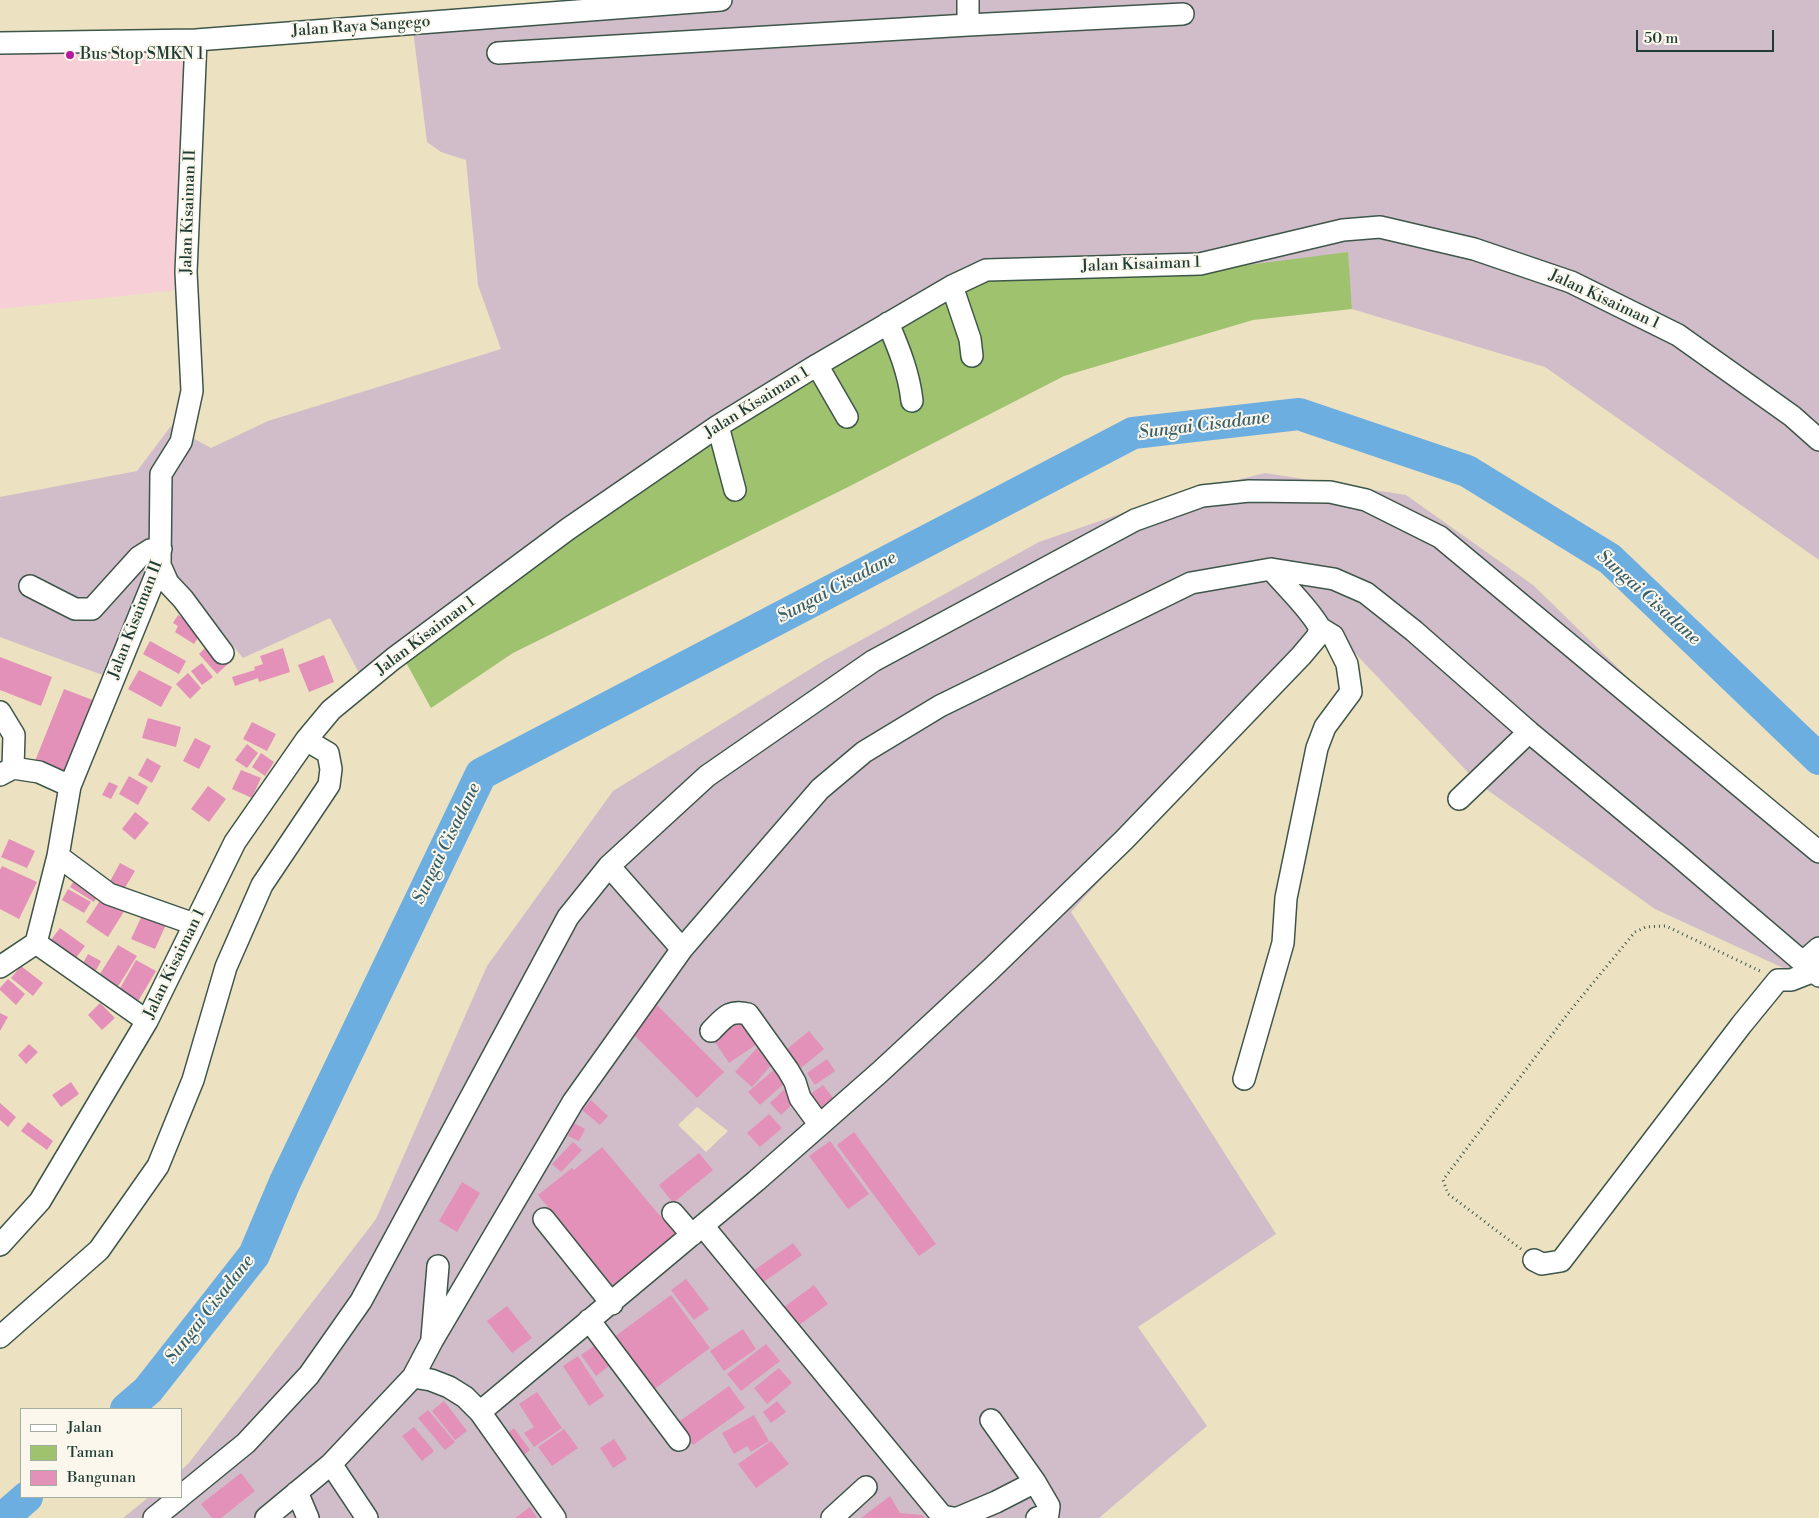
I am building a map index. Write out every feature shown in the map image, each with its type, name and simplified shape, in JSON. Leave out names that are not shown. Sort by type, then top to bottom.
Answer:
[{"type":"street","name":"Jalan Raya Sangego","points":[[0,43],[196,40],[720,0]]},
{"type":"street","points":[[968,0],[968,25]]},
{"type":"street","points":[[498,54],[968,25],[1183,14]]},
{"type":"street","name":"Jalan Kisaiman II","points":[[36,942],[58,856],[70,786],[160,557],[161,474],[181,442],[192,391],[186,272],[196,40]]},
{"type":"street","name":"Jalan Kisaiman 1","points":[[0,1245],[40,1201],[147,1021],[235,842],[306,740],[331,710],[393,660],[568,529],[718,426],[888,323],[952,286],[986,270],[1200,264],[1343,230],[1380,227],[1474,248],[1571,282],[1678,335],[1792,416],[1819,440]]},
{"type":"street","points":[[952,286],[970,339],[972,356]]},
{"type":"street","points":[[888,323],[904,360],[910,382],[912,402]]},
{"type":"street","points":[[817,365],[847,416]]},
{"type":"street","points":[[718,426],[735,490]]},
{"type":"street","points":[[182,1495],[246,1443],[309,1375],[361,1302],[568,917],[609,866],[707,776],[873,661],[1135,520],[1202,496],[1249,491],[1330,492],[1366,500],[1440,537],[1819,852]]},
{"type":"street","points":[[30,586],[76,609],[92,609],[139,558],[150,550],[160,557],[168,583],[183,599],[223,653]]},
{"type":"street","points":[[1244,1078],[1283,943],[1286,898],[1317,748],[1325,727],[1351,692],[1347,664],[1333,636],[1320,628],[1313,616],[1271,569]]},
{"type":"street","points":[[266,1518],[331,1464],[413,1377],[432,1340],[573,1102],[682,949],[820,789],[864,752],[940,706],[1191,583],[1271,569],[1334,579],[1366,593],[1414,631],[1530,732],[1675,852],[1812,970]]},
{"type":"street","points":[[480,1412],[589,1320],[612,1304],[756,1181],[880,1072],[991,969],[1124,840],[1301,656],[1317,637],[1320,628]]},
{"type":"street","points":[[0,712],[14,735],[7,771],[39,772],[70,786]]},
{"type":"street","points":[[1459,799],[1530,732]]},
{"type":"street","points":[[0,1337],[99,1250],[158,1166],[193,1080],[226,966],[262,885],[329,785],[331,769],[328,753],[306,740]]},
{"type":"street","points":[[58,856],[109,894],[194,924]]},
{"type":"street","points":[[609,866],[682,949]]},
{"type":"street","points":[[0,967],[36,942],[147,1021]]},
{"type":"street","points":[[1534,1260],[1542,1264],[1561,1262],[1742,1024],[1778,980],[1791,980],[1812,970],[1819,948]]},
{"type":"street","points":[[711,1031],[729,1014],[737,1011],[748,1014],[788,1070],[795,1082],[800,1098],[819,1124]]},
{"type":"street","points":[[673,1213],[698,1230],[942,1516],[953,1518]]},
{"type":"street","points":[[544,1219],[612,1304]]},
{"type":"street","points":[[432,1340],[438,1266]]},
{"type":"street","points":[[589,1320],[679,1440]]},
{"type":"street","points":[[413,1377],[430,1380],[449,1387],[465,1397],[480,1412],[555,1518]]},
{"type":"street","points":[[991,1420],[1035,1482],[1049,1506],[1048,1514],[1037,1518]]},
{"type":"street","points":[[331,1464],[367,1518]]},
{"type":"street","points":[[958,1518],[996,1502],[1035,1482]]},
{"type":"street","points":[[832,1518],[866,1487]]},
{"type":"street","points":[[297,1492],[308,1518]]},
{"type":"street","points":[[154,1518],[179,1498]]},
{"type":"path","points":[[1534,1260],[1448,1194],[1443,1180],[1570,1012],[1635,932],[1646,927],[1666,926],[1778,980]]},
{"type":"shaded area","points":[[630,0],[1819,0],[1819,560],[1545,367],[1352,309],[1347,252],[702,426],[359,673],[330,618],[243,658],[167,564],[124,683],[0,637],[0,497],[137,471],[171,426],[211,448],[268,421],[501,349],[478,285],[466,160],[441,152],[427,142],[412,22]]},
{"type":"shaded area","points":[[0,35],[200,43],[188,289],[0,309]]},
{"type":"shaded area","points":[[1265,473],[1406,495],[1533,585],[1819,864],[1819,989],[1805,978],[1655,909],[1479,784],[1331,628],[1071,912],[1276,1234],[1138,1327],[1207,1426],[1099,1518],[123,1518],[148,1498],[182,1498],[182,1469],[189,1463],[376,1219],[487,966],[613,791],[825,660],[1039,542],[1172,496]],"holes":[[[697,1107],[728,1131],[706,1152],[678,1125]]]},
{"type":"green space","points":[[1348,252],[1352,309],[1253,320],[1064,376],[846,488],[513,653],[431,708],[397,646],[962,270],[1201,271]]},
{"type":"building","points":[[178,615],[203,630],[194,644],[175,632],[178,626],[173,623]]},
{"type":"building","points":[[150,641],[186,661],[179,674],[143,654]]},
{"type":"building","points":[[209,644],[228,664],[217,674],[199,654]]},
{"type":"building","points":[[283,648],[290,672],[259,682],[258,678],[235,686],[232,677],[255,670],[254,667],[263,664],[260,656]]},
{"type":"building","points":[[324,655],[334,682],[309,692],[298,665]]},
{"type":"building","points":[[0,657],[52,677],[41,706],[0,690]]},
{"type":"building","points":[[202,663],[213,677],[202,685],[191,671]]},
{"type":"building","points":[[139,670],[172,687],[161,707],[128,689]]},
{"type":"building","points":[[188,673],[201,688],[190,699],[176,684]]},
{"type":"building","points":[[64,689],[95,701],[65,773],[35,761]]},
{"type":"building","points":[[148,718],[181,727],[176,747],[142,738]]},
{"type":"building","points":[[252,722],[276,734],[267,751],[243,739]]},
{"type":"building","points":[[195,738],[211,746],[199,769],[183,761]]},
{"type":"building","points":[[247,744],[258,753],[247,768],[235,760]]},
{"type":"building","points":[[261,753],[274,762],[265,776],[252,767]]},
{"type":"building","points":[[147,758],[161,766],[152,783],[138,775]]},
{"type":"building","points":[[241,770],[261,778],[252,798],[232,789]]},
{"type":"building","points":[[129,776],[148,787],[138,805],[119,794]]},
{"type":"building","points":[[109,782],[118,786],[111,799],[102,795]]},
{"type":"building","points":[[208,786],[226,799],[209,822],[191,809]]},
{"type":"building","points":[[135,812],[149,823],[135,840],[122,829]]},
{"type":"building","points":[[9,839],[35,851],[27,868],[1,857]]},
{"type":"building","points":[[120,863],[135,871],[123,891],[109,883]]},
{"type":"building","points":[[2,866],[37,882],[19,919],[0,909],[0,870]]},
{"type":"building","points":[[77,876],[100,891],[94,902],[70,887]]},
{"type":"building","points":[[68,889],[91,902],[84,913],[62,900]]},
{"type":"building","points":[[103,896],[125,910],[108,937],[86,922]]},
{"type":"building","points":[[145,909],[168,920],[155,949],[131,939]]},
{"type":"building","points":[[60,928],[85,946],[75,959],[50,941]]},
{"type":"building","points":[[118,945],[137,956],[114,993],[95,982]]},
{"type":"building","points":[[88,954],[101,961],[91,980],[78,972]]},
{"type":"building","points":[[136,960],[156,971],[134,1008],[115,997]]},
{"type":"building","points":[[21,966],[43,983],[33,996],[11,978]]},
{"type":"building","points":[[8,979],[25,994],[16,1005],[0,990]]},
{"type":"building","points":[[100,1003],[115,1018],[102,1030],[88,1015]]},
{"type":"building","points":[[656,1004],[724,1072],[697,1098],[629,1030]]},
{"type":"building","points":[[0,1013],[8,1017],[0,1031]]},
{"type":"building","points":[[741,1020],[757,1044],[729,1063],[713,1039]]},
{"type":"building","points":[[809,1031],[824,1049],[801,1068],[786,1050]]},
{"type":"building","points":[[29,1044],[38,1052],[26,1064],[18,1055]]},
{"type":"building","points":[[758,1047],[774,1062],[752,1087],[735,1072]]},
{"type":"building","points":[[827,1059],[835,1071],[815,1085],[807,1073]]},
{"type":"building","points":[[775,1069],[786,1082],[760,1105],[748,1092]]},
{"type":"building","points":[[71,1082],[79,1094],[61,1107],[52,1095]]},
{"type":"building","points":[[823,1085],[837,1103],[823,1113],[809,1095]]},
{"type":"building","points":[[787,1087],[799,1098],[781,1115],[770,1103]]},
{"type":"building","points":[[591,1100],[608,1116],[600,1125],[582,1110]]},
{"type":"building","points":[[0,1103],[16,1117],[8,1127],[0,1120]]},
{"type":"building","points":[[769,1114],[782,1128],[760,1147],[747,1133]]},
{"type":"building","points":[[28,1122],[53,1141],[47,1150],[21,1131]]},
{"type":"building","points":[[574,1123],[585,1129],[579,1141],[568,1136]]},
{"type":"building","points":[[854,1132],[936,1244],[919,1256],[837,1145]]},
{"type":"building","points":[[830,1141],[869,1194],[848,1209],[809,1156]]},
{"type":"building","points":[[573,1142],[582,1150],[561,1172],[552,1164]]},
{"type":"building","points":[[602,1147],[677,1236],[614,1288],[538,1195],[572,1168],[574,1170]]},
{"type":"building","points":[[699,1153],[713,1170],[673,1203],[659,1185]]},
{"type":"building","points":[[462,1182],[480,1193],[457,1232],[439,1221]]},
{"type":"building","points":[[793,1243],[802,1255],[762,1283],[753,1271]]},
{"type":"building","points":[[686,1279],[709,1309],[694,1320],[671,1290]]},
{"type":"building","points":[[814,1285],[828,1304],[798,1326],[784,1307]]},
{"type":"building","points":[[671,1295],[710,1348],[649,1393],[610,1340]]},
{"type":"building","points":[[507,1306],[532,1338],[512,1353],[487,1321]]},
{"type":"building","points":[[743,1329],[756,1349],[724,1371],[710,1351]]},
{"type":"building","points":[[766,1344],[780,1361],[741,1391],[727,1374]]},
{"type":"building","points":[[594,1346],[609,1366],[596,1376],[581,1355]]},
{"type":"building","points":[[578,1356],[604,1396],[589,1406],[563,1366]]},
{"type":"building","points":[[779,1368],[792,1383],[767,1404],[754,1388]]},
{"type":"building","points":[[729,1386],[745,1408],[693,1445],[677,1423]]},
{"type":"building","points":[[537,1392],[562,1428],[534,1447],[524,1433],[534,1427],[519,1404]]},
{"type":"building","points":[[444,1401],[467,1431],[455,1440],[432,1411]]},
{"type":"building","points":[[777,1401],[786,1412],[771,1423],[763,1412]]},
{"type":"building","points":[[428,1410],[455,1442],[445,1450],[418,1418]]},
{"type":"building","points":[[754,1415],[769,1441],[751,1452],[747,1446],[734,1454],[722,1433]]},
{"type":"building","points":[[414,1427],[434,1451],[422,1461],[402,1436]]},
{"type":"building","points":[[514,1428],[530,1450],[520,1458],[504,1436]]},
{"type":"building","points":[[564,1429],[578,1448],[552,1466],[538,1447]]},
{"type":"building","points":[[614,1439],[627,1459],[613,1468],[600,1448]]},
{"type":"building","points":[[771,1441],[789,1464],[756,1488],[738,1464]]},
{"type":"building","points":[[241,1473],[255,1491],[221,1518],[212,1518],[201,1504]]},
{"type":"building","points":[[890,1496],[900,1513],[922,1515],[925,1518],[861,1518]]},
{"type":"building","points":[[530,1507],[537,1518],[515,1518]]},
{"type":"waterway","name":"Sungai Cisadane","points":[[127,1408],[148,1390],[254,1255],[285,1182],[481,774],[1133,433],[1299,414],[1467,471],[1610,559],[1819,759]]},
{"type":"waterway","name":"Sungai Cisadane","points":[[3,1518],[26,1498]]},
{"type":"place","name":"Bus Stop SMKN 1","points":[[70,55]]}]
